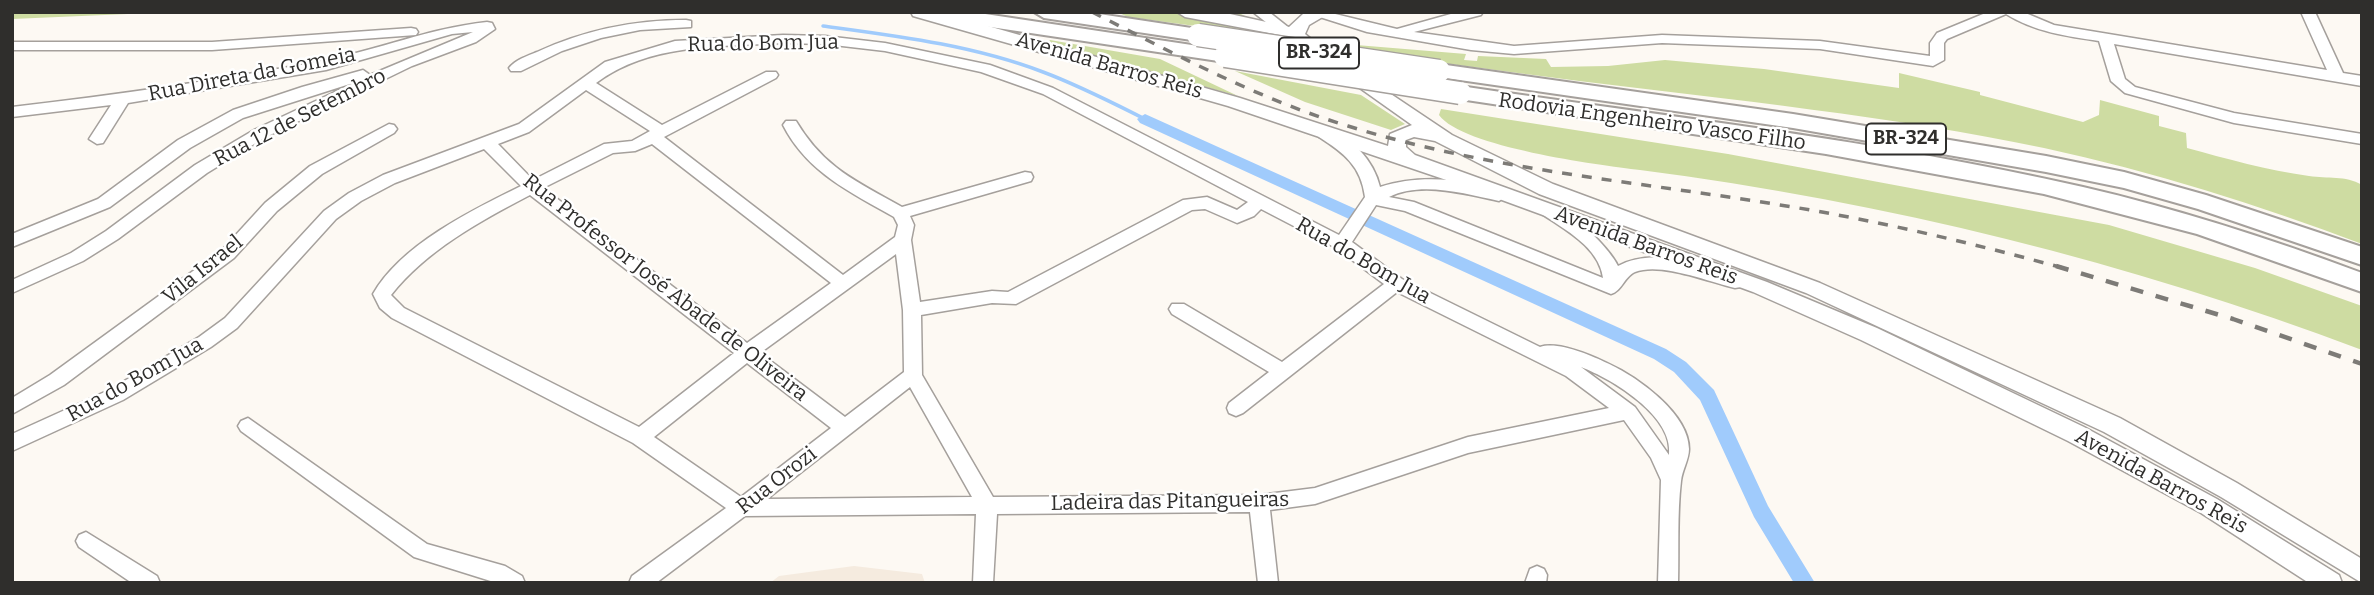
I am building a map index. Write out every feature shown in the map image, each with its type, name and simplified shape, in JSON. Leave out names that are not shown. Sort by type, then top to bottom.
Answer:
[{"type":"highway","name":"Rodovia Engenheiro Vasco Filho","points":[[930,12],[1873,154],[2046,186],[2141,209],[2222,233],[2362,283]]},
{"type":"highway","name":"Rodovia Engenheiro Vasco Filho","points":[[1044,12],[1793,121],[2046,164],[2124,180],[2206,203],[2362,256]]},
{"type":"main road","name":"Avenida Barros Reis","points":[[919,12],[1221,98],[1408,160],[1760,287],[1869,334],[2076,434],[2209,506],[2330,583]]},
{"type":"main road","name":"Avenida Barros Reis","points":[[1185,12],[1286,31],[1445,139],[1546,189],[1813,288],[2112,425],[2229,490],[2362,572]]},
{"type":"main road","points":[[1305,44],[1296,35],[1297,28],[1301,21],[1315,14]]},
{"type":"main road","points":[[1408,160],[1396,144],[1401,135],[1414,130],[1445,139]]},
{"type":"street","points":[[1260,12],[1286,31]]},
{"type":"street","points":[[1389,32],[1430,25],[1476,12]]},
{"type":"street","points":[[1315,14],[1343,23],[1389,32],[1471,46],[1514,50],[1662,39],[1820,45],[1933,61],[1937,60],[1937,43],[1942,36],[2001,12]]},
{"type":"street","points":[[2012,12],[2035,24],[2362,81]]},
{"type":"street","points":[[2308,12],[2337,77]]},
{"type":"street","points":[[675,46],[689,18]]},
{"type":"street","points":[[516,68],[582,37],[689,18]]},
{"type":"street","name":"Rua Direta da Gomeia","points":[[12,112],[123,99],[326,65],[451,30],[477,25],[487,26],[488,29]]},
{"type":"street","name":"Rua 12 de Setembro","points":[[12,288],[77,257],[112,236],[201,169],[259,134],[407,63],[459,44],[488,29]]},
{"type":"street","points":[[12,46],[212,46],[411,32]]},
{"type":"street","points":[[2105,37],[2118,81],[2130,90],[2234,118],[2362,139]]},
{"type":"street","name":"Rua do Bom Jua","points":[[12,443],[116,395],[205,342],[231,323],[330,215],[355,197],[389,179],[488,143],[538,118],[598,71],[622,60],[675,46],[783,39],[825,40],[885,47],[985,68],[1048,91],[1342,244],[1396,284],[1572,371],[1628,412],[1658,453],[1671,480]]},
{"type":"street","name":"Rua Direta da Gomeia","points":[[12,241],[104,203],[208,129],[266,104],[407,63]]},
{"type":"street","points":[[741,508],[640,437],[398,313],[386,303],[382,294],[390,281],[435,243],[532,188],[610,148],[635,146],[771,75]]},
{"type":"street","points":[[266,104],[268,79]]},
{"type":"street","points":[[584,82],[656,134],[842,283]]},
{"type":"street","points":[[97,139],[123,99]]},
{"type":"street","points":[[791,125],[795,136],[831,172],[900,213],[906,225],[903,240],[912,310],[913,375],[987,505],[983,583]]},
{"type":"street","name":"Vila Israel","points":[[12,407],[57,380],[219,261],[277,202],[316,170],[389,129]]},
{"type":"street","points":[[1321,131],[1351,150],[1368,169],[1369,204]]},
{"type":"street","name":"Rua Professor José Abade de Oliveira","points":[[488,143],[532,188],[845,428]]},
{"type":"street","points":[[900,213],[1025,177]]},
{"type":"street","points":[[1342,244],[1369,204],[1401,188],[1437,183],[1516,199]]},
{"type":"street","points":[[912,310],[992,297],[1010,299],[1189,204],[1214,205],[1239,217],[1259,202]]},
{"type":"street","points":[[1369,204],[1408,206],[1611,288]]},
{"type":"street","points":[[1548,211],[1583,235],[1600,252],[1612,268],[1611,288]]},
{"type":"street","points":[[640,437],[748,352],[903,240]]},
{"type":"street","points":[[1611,288],[1624,271],[1636,264],[1656,262],[1760,287]]},
{"type":"street","points":[[1236,408],[1396,284]]},
{"type":"street","points":[[1178,309],[1284,372]]},
{"type":"street","points":[[1528,349],[1578,358],[1620,376],[1651,399],[1670,424],[1679,447],[1671,480],[1668,583]]},
{"type":"street","name":"Rua Orozi","points":[[639,583],[913,375]]},
{"type":"street","name":"Ladeira das Pitangueiras","points":[[741,508],[1259,503],[1315,496],[1468,445],[1628,412]]},
{"type":"street","points":[[248,426],[421,551],[498,572],[515,583]]},
{"type":"street","points":[[1259,503],[1268,583]]},
{"type":"street","points":[[86,541],[150,583]]},
{"type":"shaded area","points":[[854,566],[922,574],[925,583],[770,583],[779,576]]},
{"type":"green space","points":[[12,12],[174,12],[12,19]]},
{"type":"green space","points":[[1117,12],[1237,12],[1257,22],[1270,36],[1128,17]]},
{"type":"green space","points":[[1050,40],[1160,59],[1238,96],[1048,43]]},
{"type":"green space","points":[[1344,44],[1466,54],[1464,60],[1477,61],[1478,56],[1546,59],[1551,67],[1608,66],[1665,60],[1764,69],[1899,88],[1899,73],[1980,92],[1980,95],[2083,122],[2099,115],[2100,100],[2159,116],[2159,126],[2186,133],[2187,148],[2262,167],[2343,179],[2362,185],[2362,244],[2204,190],[2125,167],[2044,148],[1871,118],[1344,49]]},
{"type":"green space","points":[[1235,71],[1361,95],[1405,124],[1391,130],[1305,102]]},
{"type":"green space","points":[[1441,109],[1728,154],[2109,225],[2255,268],[2362,306],[2362,350],[2186,289],[2006,239],[1824,199],[1532,153],[1474,136],[1453,126],[1439,115]]},
{"type":"waterway","points":[[823,26],[934,43],[989,55],[1056,77],[1145,119]]},
{"type":"waterway","points":[[1145,119],[1660,354],[1680,367],[1707,395],[1761,511],[1805,583]]},
{"type":"railway","points":[[1092,12],[1217,75],[1282,103],[1400,141],[1506,164],[1847,217],[1955,240],[2061,267]]},
{"type":"railway","points":[[2056,266],[2061,267]]},
{"type":"railway","points":[[2061,267],[2233,319],[2362,364]]}]
